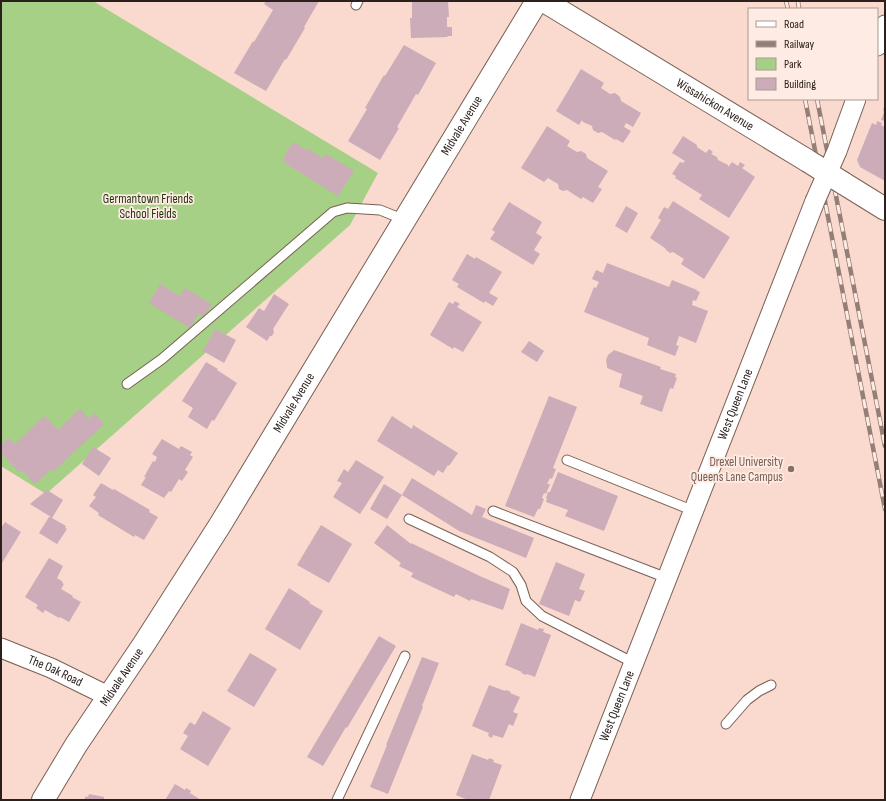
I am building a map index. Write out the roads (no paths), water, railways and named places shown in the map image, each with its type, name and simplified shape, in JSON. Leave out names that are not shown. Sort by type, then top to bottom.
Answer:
[{"type":"street","name":"Midvale Avenue","points":[[43,800],[76,745],[144,644],[220,525],[537,1]]},
{"type":"street","name":"Wissahickon Avenue","points":[[544,1],[885,209]]},
{"type":"street","points":[[878,43],[885,25]]},
{"type":"street","name":"West Queen Lane","points":[[580,800],[815,201],[835,178],[837,151],[856,100]]},
{"type":"street","name":"The Oak Road","points":[[1,648],[51,668],[108,696]]},
{"type":"lane","points":[[127,384],[162,359],[332,212],[347,208],[380,210],[405,220]]},
{"type":"lane","points":[[567,460],[694,511]]},
{"type":"lane","points":[[493,511],[667,578]]},
{"type":"lane","points":[[409,519],[490,557],[513,572],[521,585],[526,601],[542,616],[634,663]]},
{"type":"lane","points":[[337,800],[405,656]]},
{"type":"lane","points":[[726,724],[747,700],[759,691],[772,685]]},
{"type":"railway","points":[[786,1],[788,8]]},
{"type":"railway","points":[[798,1],[799,8]]},
{"type":"railway","points":[[805,100],[885,509]]},
{"type":"railway","points":[[817,100],[885,446]]},
{"type":"place","name":"Drexel University Queens Lane Campus","points":[[791,469]]},
{"type":"park label","name":"Germantown Friends School Fields","points":[[148,206]]}]
